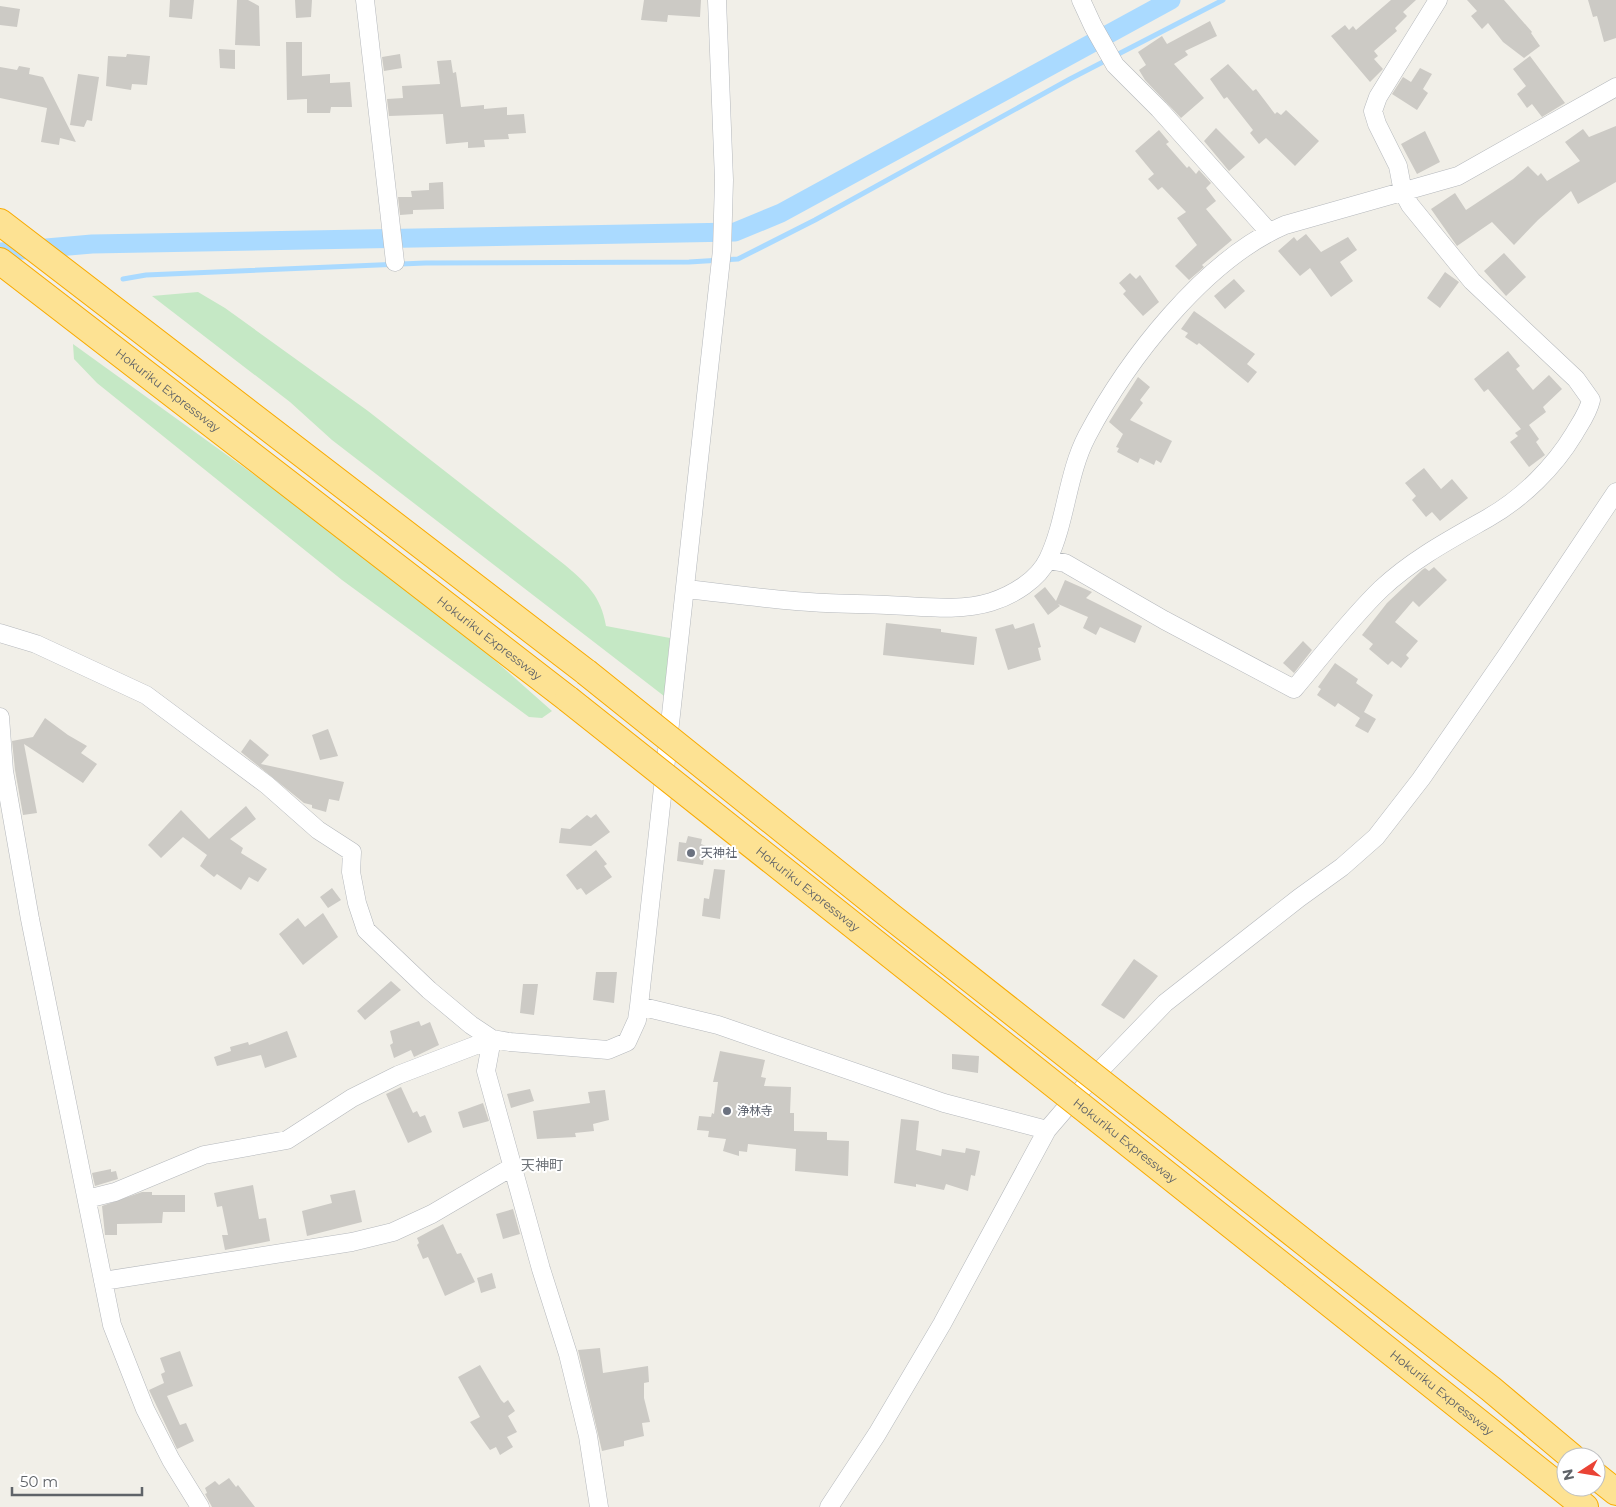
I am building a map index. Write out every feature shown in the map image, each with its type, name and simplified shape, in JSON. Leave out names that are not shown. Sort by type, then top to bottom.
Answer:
[{"type":"highway","points":[[0,222],[586,672],[1004,1007],[1491,1389],[1560,1447]]},
{"type":"highway","name":"Hokuriku Expressway","points":[[0,261],[568,699],[1585,1507]]},
{"type":"highway","points":[[1606,1484],[1616,1492]]},
{"type":"street","points":[[365,0],[395,262]]},
{"type":"street","points":[[0,633],[36,644],[146,695],[268,785],[318,830],[352,852],[351,872],[357,903],[366,930],[429,990],[492,1039],[608,1050],[627,1042],[637,1020],[639,1006],[722,250],[724,180],[717,0]]},
{"type":"street","points":[[1081,0],[1093,26],[1116,65],[1159,109],[1269,232]]},
{"type":"street","points":[[1048,560],[1065,563],[1164,620],[1294,689],[1381,589],[1417,560],[1463,530],[1489,518],[1536,482],[1563,452],[1588,413],[1591,400],[1576,379],[1472,281],[1430,232],[1403,192],[1398,166],[1377,124],[1373,111],[1378,97],[1438,0]]},
{"type":"street","points":[[686,589],[826,604],[949,607],[990,602],[1019,590],[1036,575],[1048,560],[1072,474],[1086,438],[1137,354],[1208,277],[1242,250],[1269,232],[1285,225],[1473,170],[1616,87]]},
{"type":"street","points":[[829,1507],[877,1434],[942,1324],[1048,1130],[1083,1088],[1165,1003],[1376,838],[1421,779],[1480,694],[1616,492]]},
{"type":"street","points":[[0,717],[4,771],[23,881],[112,1325],[142,1400],[171,1460],[200,1507]]},
{"type":"street","points":[[639,1006],[718,1025],[944,1103],[1048,1130]]},
{"type":"street","points":[[492,1039],[486,1071],[541,1269],[568,1354],[588,1436],[599,1507]]},
{"type":"street","points":[[87,1199],[115,1192],[204,1155],[287,1140],[352,1098],[398,1075],[492,1039]]},
{"type":"street","points":[[103,1281],[352,1242],[393,1232],[432,1214],[512,1166]]},
{"type":"green space","points":[[198,292],[225,308],[368,411],[565,565],[592,591],[601,606],[606,626],[670,638],[664,696],[332,440],[290,402],[152,296]]},
{"type":"green space","points":[[73,344],[324,525],[455,625],[552,711],[542,718],[529,717],[342,580],[97,383],[74,359]]},
{"type":"building","points":[[170,0],[194,0],[192,19],[169,17]]},
{"type":"building","points":[[237,0],[248,0],[259,6],[260,46],[235,45]]},
{"type":"building","points":[[295,0],[312,0],[311,17],[296,18]]},
{"type":"building","points":[[644,0],[701,0],[700,17],[668,15],[667,22],[641,20]]},
{"type":"building","points":[[1391,0],[1416,0],[1403,12],[1407,16],[1395,28],[1397,31],[1374,51],[1378,56],[1374,59],[1383,69],[1370,82],[1331,36],[1345,25],[1349,30],[1353,26],[1356,30]]},
{"type":"building","points":[[1467,0],[1504,0],[1532,32],[1540,46],[1524,58],[1503,42],[1488,23],[1482,29],[1471,16],[1477,11]]},
{"type":"building","points":[[1588,0],[1616,0],[1616,38],[1604,42],[1597,16],[1593,17]]},
{"type":"building","points":[[0,6],[20,9],[17,27],[0,25]]},
{"type":"building","points":[[1210,21],[1217,36],[1185,51],[1188,55],[1174,64],[1204,98],[1181,118],[1145,80],[1139,70],[1146,65],[1138,52],[1162,36],[1167,44]]},
{"type":"building","points":[[286,42],[302,42],[302,76],[330,74],[330,83],[350,82],[352,107],[331,107],[330,113],[307,113],[307,99],[287,100]]},
{"type":"building","points":[[219,49],[235,50],[235,69],[220,68]]},
{"type":"building","points":[[127,54],[150,56],[147,85],[132,84],[131,90],[106,86],[108,56],[126,57]]},
{"type":"building","points":[[400,54],[402,68],[384,71],[382,57]]},
{"type":"building","points":[[1530,56],[1565,103],[1542,117],[1532,104],[1527,108],[1517,94],[1526,86],[1513,69]]},
{"type":"building","points":[[451,60],[453,73],[456,72],[461,107],[484,105],[484,109],[507,107],[507,115],[524,114],[526,133],[508,134],[509,139],[484,140],[485,147],[468,148],[468,142],[446,144],[443,114],[389,116],[387,99],[403,98],[402,86],[440,84],[437,61]]},
{"type":"building","points":[[1228,64],[1253,91],[1256,89],[1275,114],[1277,112],[1281,115],[1286,110],[1319,141],[1295,166],[1266,138],[1259,144],[1250,133],[1253,130],[1227,97],[1224,99],[1210,79]]},
{"type":"building","points":[[19,66],[30,68],[29,74],[43,77],[76,142],[60,138],[59,145],[41,142],[47,108],[0,98],[0,67],[17,70]]},
{"type":"building","points":[[1420,68],[1432,74],[1423,89],[1428,93],[1417,110],[1392,94],[1403,77],[1411,82]]},
{"type":"building","points":[[78,74],[99,77],[92,121],[87,120],[84,127],[70,125]]},
{"type":"building","points":[[1616,126],[1616,182],[1578,204],[1571,191],[1538,220],[1514,245],[1492,222],[1457,246],[1431,209],[1455,193],[1466,210],[1513,179],[1528,166],[1538,176],[1541,173],[1547,181],[1580,161],[1565,142],[1583,129],[1589,137]]},
{"type":"building","points":[[1216,128],[1245,157],[1229,171],[1204,141]]},
{"type":"building","points":[[1159,130],[1169,142],[1166,144],[1187,168],[1189,166],[1196,174],[1199,170],[1211,183],[1206,188],[1216,201],[1206,209],[1232,240],[1202,265],[1204,267],[1189,280],[1175,266],[1197,245],[1177,218],[1186,212],[1162,187],[1158,190],[1148,179],[1154,174],[1135,151]]},
{"type":"building","points":[[1425,131],[1440,162],[1417,174],[1401,144]]},
{"type":"building","points":[[443,182],[444,209],[413,210],[413,214],[400,215],[398,197],[412,197],[411,191],[429,190],[429,183]]},
{"type":"building","points":[[1306,234],[1321,252],[1348,237],[1357,250],[1340,262],[1353,281],[1331,297],[1310,268],[1300,276],[1278,251],[1294,237],[1297,241]]},
{"type":"building","points":[[1504,253],[1526,277],[1506,296],[1484,271]]},
{"type":"building","points":[[1445,272],[1459,282],[1440,308],[1427,298]]},
{"type":"building","points":[[1130,273],[1136,279],[1140,275],[1159,302],[1143,316],[1123,294],[1126,291],[1119,283]]},
{"type":"building","points":[[1234,279],[1245,291],[1225,309],[1214,296]]},
{"type":"building","points":[[1194,311],[1255,354],[1247,364],[1257,372],[1248,383],[1199,343],[1197,345],[1185,337],[1188,333],[1181,329]]},
{"type":"building","points":[[1508,351],[1520,366],[1516,369],[1533,390],[1549,375],[1562,389],[1543,407],[1546,412],[1529,425],[1539,439],[1536,442],[1545,455],[1529,467],[1510,442],[1518,436],[1515,433],[1521,429],[1488,389],[1484,392],[1474,379]]},
{"type":"building","points":[[1138,377],[1150,387],[1140,400],[1143,403],[1130,420],[1172,441],[1161,463],[1156,460],[1154,465],[1140,458],[1138,463],[1117,452],[1119,448],[1116,447],[1123,434],[1109,422]]},
{"type":"building","points":[[1424,468],[1441,489],[1452,479],[1468,498],[1440,521],[1432,512],[1426,517],[1412,500],[1416,496],[1405,483]]},
{"type":"building","points":[[1434,567],[1447,580],[1419,607],[1413,601],[1395,622],[1418,641],[1406,655],[1409,658],[1401,668],[1392,661],[1388,665],[1369,649],[1373,644],[1362,635],[1387,603],[1422,570],[1425,568],[1429,571]]},
{"type":"building","points":[[1065,580],[1092,592],[1086,598],[1142,626],[1135,643],[1100,627],[1096,635],[1083,628],[1088,617],[1058,604],[1060,606],[1048,615],[1034,596],[1045,587],[1056,601]]},
{"type":"building","points":[[886,623],[941,629],[941,632],[977,637],[974,665],[883,655]]},
{"type":"building","points":[[1034,623],[1041,647],[1038,648],[1041,660],[1008,670],[995,629],[1013,624],[1015,629]]},
{"type":"building","points":[[1303,641],[1312,650],[1294,673],[1283,663]]},
{"type":"building","points":[[1335,663],[1358,679],[1356,683],[1373,695],[1364,712],[1376,719],[1368,733],[1355,726],[1360,718],[1338,703],[1335,707],[1317,695],[1321,689],[1318,687]]},
{"type":"building","points":[[45,718],[87,746],[81,753],[97,764],[83,783],[24,744],[37,813],[23,815],[12,741],[33,737]]},
{"type":"building","points":[[328,729],[338,756],[320,760],[312,735]]},
{"type":"building","points":[[250,739],[269,755],[261,764],[344,782],[339,801],[329,799],[326,812],[312,808],[312,805],[304,803],[241,752]]},
{"type":"building","points":[[246,806],[256,819],[230,839],[243,848],[241,853],[267,869],[258,882],[249,877],[241,890],[217,874],[214,877],[200,866],[207,855],[183,837],[161,858],[148,845],[181,810],[209,839]]},
{"type":"building","points":[[596,814],[610,832],[591,846],[559,843],[561,828],[570,829],[587,815],[591,818]]},
{"type":"building","name":"天神社","points":[[688,836],[702,839],[701,844],[706,846],[703,865],[677,861],[679,842],[686,843]]},
{"type":"building","points":[[596,850],[607,864],[604,866],[612,877],[586,895],[581,888],[577,890],[566,875]]},
{"type":"building","points":[[714,869],[725,870],[720,919],[702,916],[704,898],[709,899]]},
{"type":"building","points":[[332,888],[341,900],[328,908],[320,897]]},
{"type":"building","points":[[323,913],[338,937],[303,965],[279,934],[298,918],[305,927]]},
{"type":"building","points":[[1134,959],[1158,976],[1124,1019],[1101,1005]]},
{"type":"building","points":[[596,972],[617,972],[614,1003],[593,1000]]},
{"type":"building","points":[[391,981],[401,990],[365,1020],[357,1011]]},
{"type":"building","points":[[523,984],[538,984],[534,1015],[520,1013]]},
{"type":"building","points":[[419,1021],[421,1026],[430,1022],[439,1045],[414,1057],[411,1050],[394,1058],[390,1045],[393,1043],[390,1031]]},
{"type":"building","points":[[287,1031],[297,1057],[265,1068],[261,1055],[217,1066],[214,1057],[231,1051],[230,1047],[248,1042],[249,1045]]},
{"type":"building","points":[[720,1051],[765,1060],[761,1077],[766,1078],[764,1086],[791,1087],[790,1113],[794,1113],[794,1131],[827,1132],[827,1140],[849,1141],[848,1176],[795,1171],[796,1149],[748,1144],[747,1152],[739,1151],[739,1156],[723,1151],[726,1139],[708,1137],[709,1131],[697,1130],[699,1116],[711,1117],[712,1113],[714,1114],[718,1082],[713,1082]]},
{"type":"building","points":[[952,1054],[979,1056],[978,1073],[952,1069]]},
{"type":"building","points":[[401,1087],[413,1113],[417,1111],[420,1117],[425,1115],[432,1132],[408,1143],[386,1094]]},
{"type":"building","points":[[530,1089],[534,1101],[511,1108],[507,1094]]},
{"type":"building","points":[[605,1090],[609,1120],[593,1124],[594,1131],[575,1133],[576,1137],[537,1139],[533,1111],[590,1103],[588,1092]]},
{"type":"building","points":[[483,1103],[489,1121],[463,1128],[458,1112]]},
{"type":"building","points":[[901,1119],[919,1121],[916,1150],[941,1156],[942,1149],[965,1153],[966,1148],[980,1151],[975,1176],[971,1175],[968,1191],[946,1184],[944,1190],[916,1184],[916,1187],[894,1183]]},
{"type":"building","points":[[111,1169],[111,1172],[116,1171],[118,1179],[95,1186],[92,1173]]},
{"type":"building","points":[[253,1185],[259,1219],[266,1218],[270,1241],[225,1250],[222,1235],[228,1235],[222,1206],[217,1207],[214,1193]]},
{"type":"building","points":[[355,1190],[362,1222],[307,1236],[302,1211],[332,1203],[330,1195]]},
{"type":"building","points":[[142,1192],[152,1192],[152,1195],[185,1195],[185,1212],[163,1212],[162,1223],[117,1224],[117,1235],[105,1235],[102,1206]]},
{"type":"building","points":[[513,1209],[520,1234],[503,1239],[496,1214]]},
{"type":"building","points":[[443,1224],[457,1254],[461,1253],[475,1282],[445,1296],[428,1257],[423,1259],[417,1245],[419,1243],[417,1238]]},
{"type":"building","points":[[492,1273],[496,1288],[481,1293],[477,1278]]},
{"type":"building","points":[[600,1348],[603,1373],[648,1366],[649,1382],[644,1383],[644,1398],[650,1422],[642,1423],[644,1436],[624,1441],[624,1446],[602,1451],[578,1350]]},
{"type":"building","points":[[180,1351],[193,1386],[167,1396],[180,1425],[186,1423],[194,1441],[177,1449],[149,1390],[164,1383],[161,1374],[165,1372],[160,1358]]},
{"type":"building","points":[[480,1365],[501,1400],[504,1403],[508,1400],[515,1411],[508,1416],[517,1432],[507,1437],[513,1447],[500,1455],[496,1447],[490,1450],[470,1422],[480,1417],[458,1377]]},
{"type":"building","points":[[229,1478],[236,1487],[238,1485],[255,1507],[212,1507],[205,1494],[207,1493],[205,1488],[215,1481],[219,1485]]},
{"type":"waterway","points":[[0,252],[92,244],[735,232],[781,213],[1171,0]]},
{"type":"waterway","points":[[123,279],[146,275],[425,263],[689,262],[738,259],[815,220],[1070,79],[1223,0]]},
{"type":"place","name":"天神社","points":[[691,853]]},
{"type":"place","name":"浄林寺","points":[[727,1111]]},
{"type":"district","name":"天神町","points":[[542,1165]]}]
